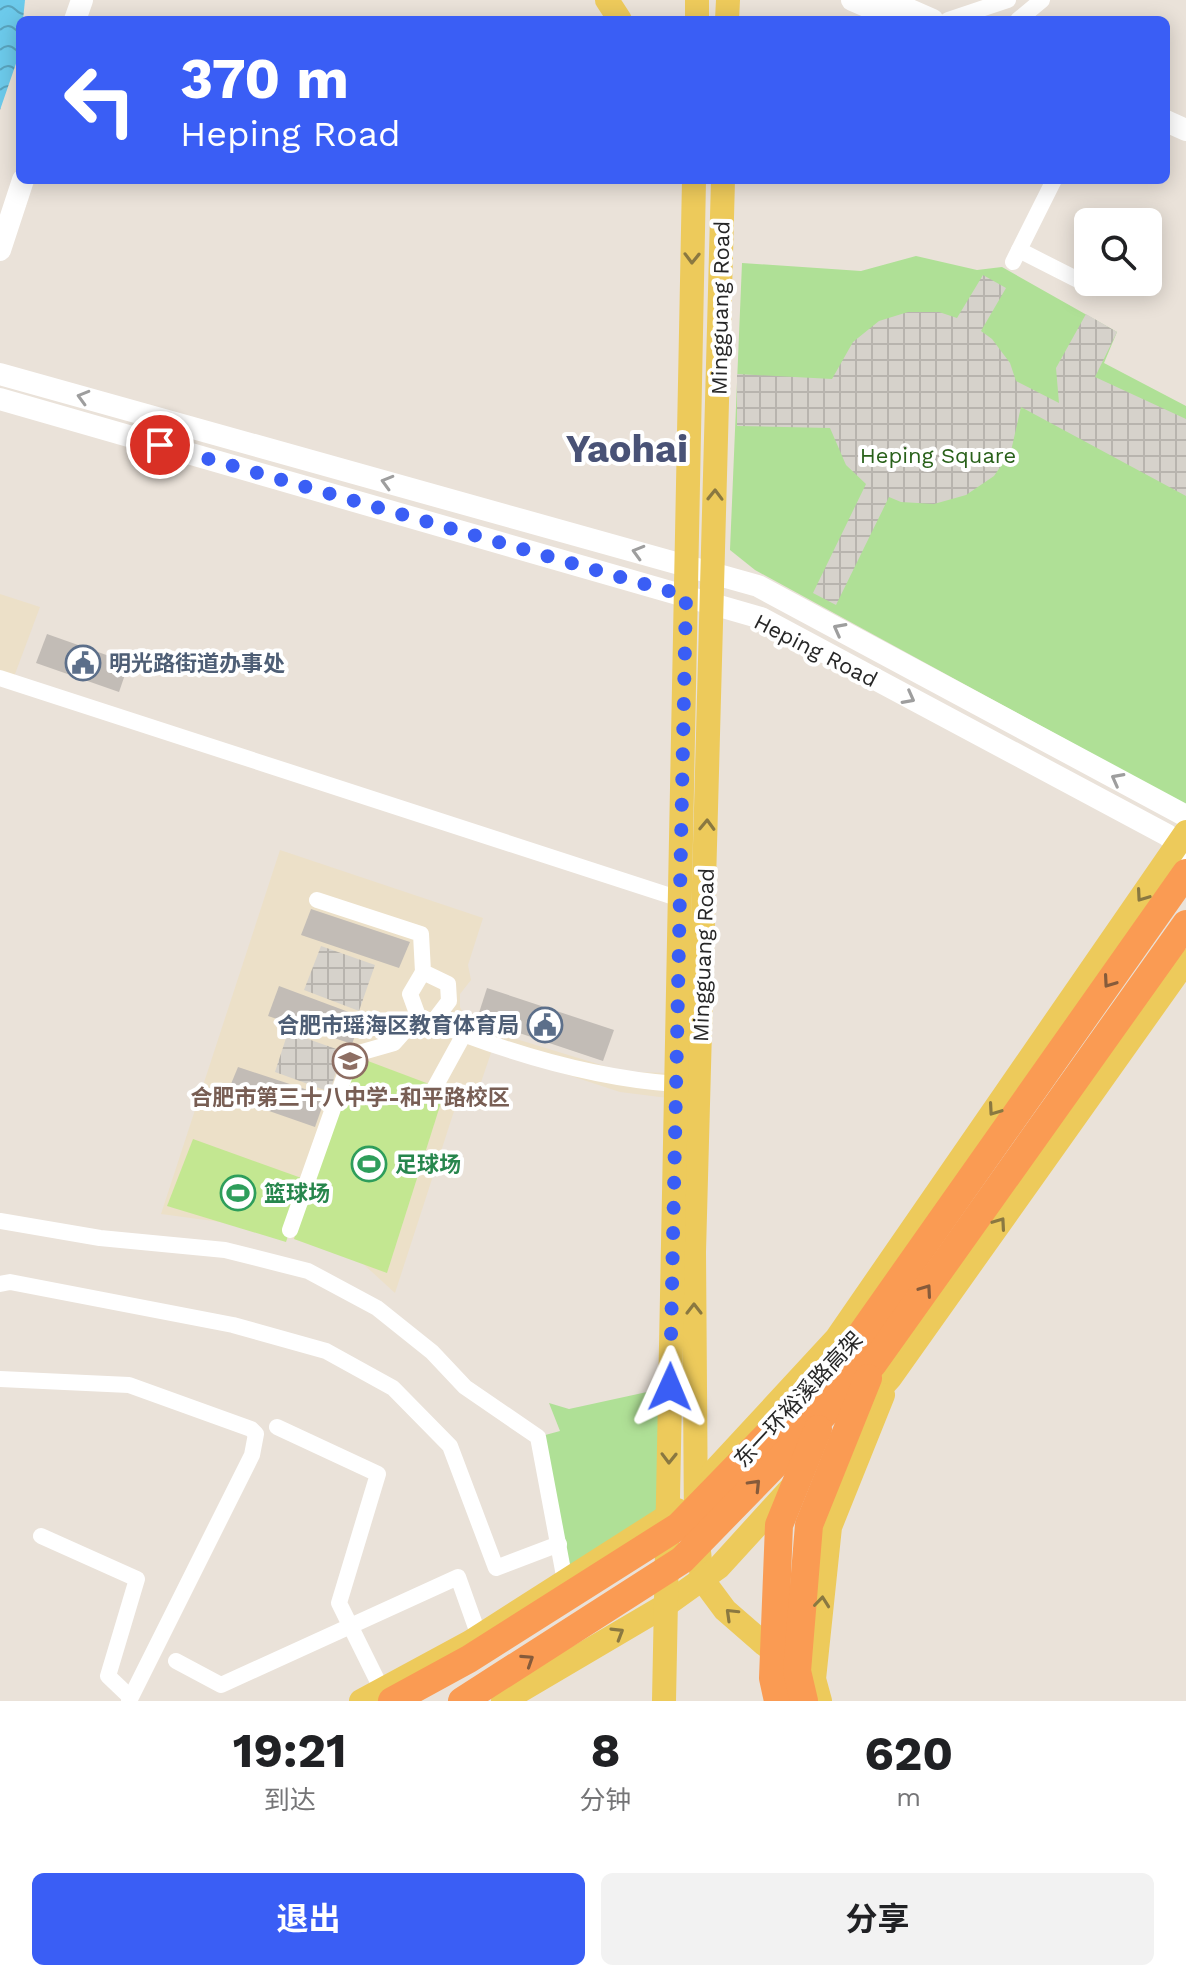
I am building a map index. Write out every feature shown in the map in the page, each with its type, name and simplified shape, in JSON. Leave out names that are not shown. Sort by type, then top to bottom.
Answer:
[{"type":"highway","name":"东一环裕溪路高架","points":[[378,1697],[469,1659],[679,1526],[871,1364],[1186,873]]},
{"type":"highway","name":"东一环裕溪路高架","points":[[462,1701],[682,1560],[871,1364],[1186,924]]},
{"type":"highway","points":[[812,1694],[797,1671],[809,1525],[871,1364]]},
{"type":"highway","points":[[778,1701],[773,1678],[779,1525],[871,1364]]},
{"type":"main road","points":[[852,0],[889,16]]},
{"type":"main road","points":[[887,0],[924,16]]},
{"type":"main road","points":[[0,250],[22,184]]},
{"type":"main road","name":"Mingguang Road","points":[[664,1701],[694,184]]},
{"type":"main road","name":"Mingguang Road","points":[[702,1579],[695,1491],[694,1252],[723,184]]},
{"type":"main road","name":"Heping Road","points":[[0,374],[758,586],[1186,816]]},
{"type":"main road","name":"Heping Road","points":[[0,399],[761,618],[1183,843]]},
{"type":"main road","points":[[378,1697],[668,1516],[695,1491],[836,1339],[1183,843]]},
{"type":"main road","points":[[503,1701],[666,1605],[719,1567],[871,1364],[1186,961]]},
{"type":"main road","points":[[702,1579],[725,1610],[764,1644],[812,1694]]},
{"type":"street","points":[[960,16],[1008,0]]},
{"type":"street","points":[[1023,16],[1042,0]]},
{"type":"street","points":[[1052,184],[1016,256],[1074,279]]},
{"type":"street","points":[[0,678],[680,899]]},
{"type":"street","points":[[317,900],[421,934],[423,972],[410,994],[426,1019],[463,1036],[628,1080],[676,1084]]},
{"type":"street","points":[[290,1230],[352,1055],[394,1043],[449,1001],[448,984],[423,972]]},
{"type":"street","points":[[435,1087],[463,1036]]},
{"type":"street","points":[[0,1221],[100,1238],[225,1250],[308,1271],[377,1308],[432,1352],[465,1387],[538,1437],[565,1581]]},
{"type":"street","points":[[0,1284],[10,1282],[233,1325],[326,1351],[393,1388],[450,1446],[496,1568],[559,1544]]},
{"type":"street","points":[[0,1379],[129,1385],[251,1429],[256,1434],[252,1455],[130,1699],[108,1676],[137,1579],[41,1536]]},
{"type":"street","points":[[277,1427],[378,1474],[339,1603],[378,1697]]},
{"type":"street","points":[[176,1661],[221,1685],[458,1577],[479,1636]]},
{"type":"shaded area","points":[[983,275],[1006,288],[981,331],[992,339],[1010,363],[1016,381],[1059,403],[1056,368],[1086,314],[1117,332],[1095,377],[1186,419],[1186,496],[1021,407],[1011,451],[994,476],[966,495],[934,504],[901,502],[889,497],[836,605],[813,593],[866,484],[846,465],[830,428],[737,426],[737,374],[832,379],[853,342],[879,321],[908,312],[939,312],[957,318]]},
{"type":"shaded area","points":[[0,594],[40,607],[12,682],[0,678]]},
{"type":"shaded area","name":"合肥市第三十八中学-和平路校区","points":[[280,850],[483,918],[468,965],[471,980],[460,994],[460,1007],[466,1019],[477,1027],[624,1072],[677,1073],[676,1099],[620,1092],[492,1050],[475,1100],[457,1102],[395,1293],[360,1261],[258,1227],[161,1214]]},
{"type":"shaded area","points":[[321,946],[375,965],[359,1011],[304,990]]},
{"type":"shaded area","points":[[288,1032],[342,1051],[330,1092],[275,1072]]},
{"type":"green space","name":"Heping Square","points":[[916,256],[977,270],[1002,267],[1117,332],[1104,363],[1186,406],[1186,805],[755,570],[730,550],[742,263],[861,271]]},
{"type":"green space","name":"足球场","points":[[352,1055],[445,1090],[387,1273],[294,1239]]},
{"type":"green space","name":"篮球场","points":[[193,1139],[307,1180],[286,1242],[167,1206]]},
{"type":"green space","points":[[670,1387],[668,1516],[565,1581],[538,1437],[560,1431],[549,1403],[569,1409]]},
{"type":"water","points":[[0,0],[25,0],[23,16],[16,16],[16,64],[0,110]]},
{"type":"building","name":"明光路街道办事处","points":[[47,634],[129,663],[119,692],[36,663]]},
{"type":"building","points":[[311,909],[410,942],[399,968],[301,935]]},
{"type":"building","points":[[279,986],[362,1017],[352,1044],[268,1016]]},
{"type":"building","name":"合肥市瑶海区教育体育局","points":[[487,988],[614,1030],[603,1061],[477,1019]]},
{"type":"building","points":[[238,1067],[326,1096],[315,1127],[226,1096]]},
{"type":"place","name":"明光路街道办事处","points":[[83,663]]},
{"type":"place","name":"合肥市瑶海区教育体育局","points":[[545,1025]]},
{"type":"place","name":"合肥市第三十八中学-和平路校区","points":[[350,1061]]},
{"type":"place","name":"足球场","points":[[369,1164]]},
{"type":"place","name":"篮球场","points":[[238,1193]]},
{"type":"district","name":"Yaohai","points":[[627,449]]},
{"type":"route","points":[[160,445],[686,596],[670,1387]]}]
